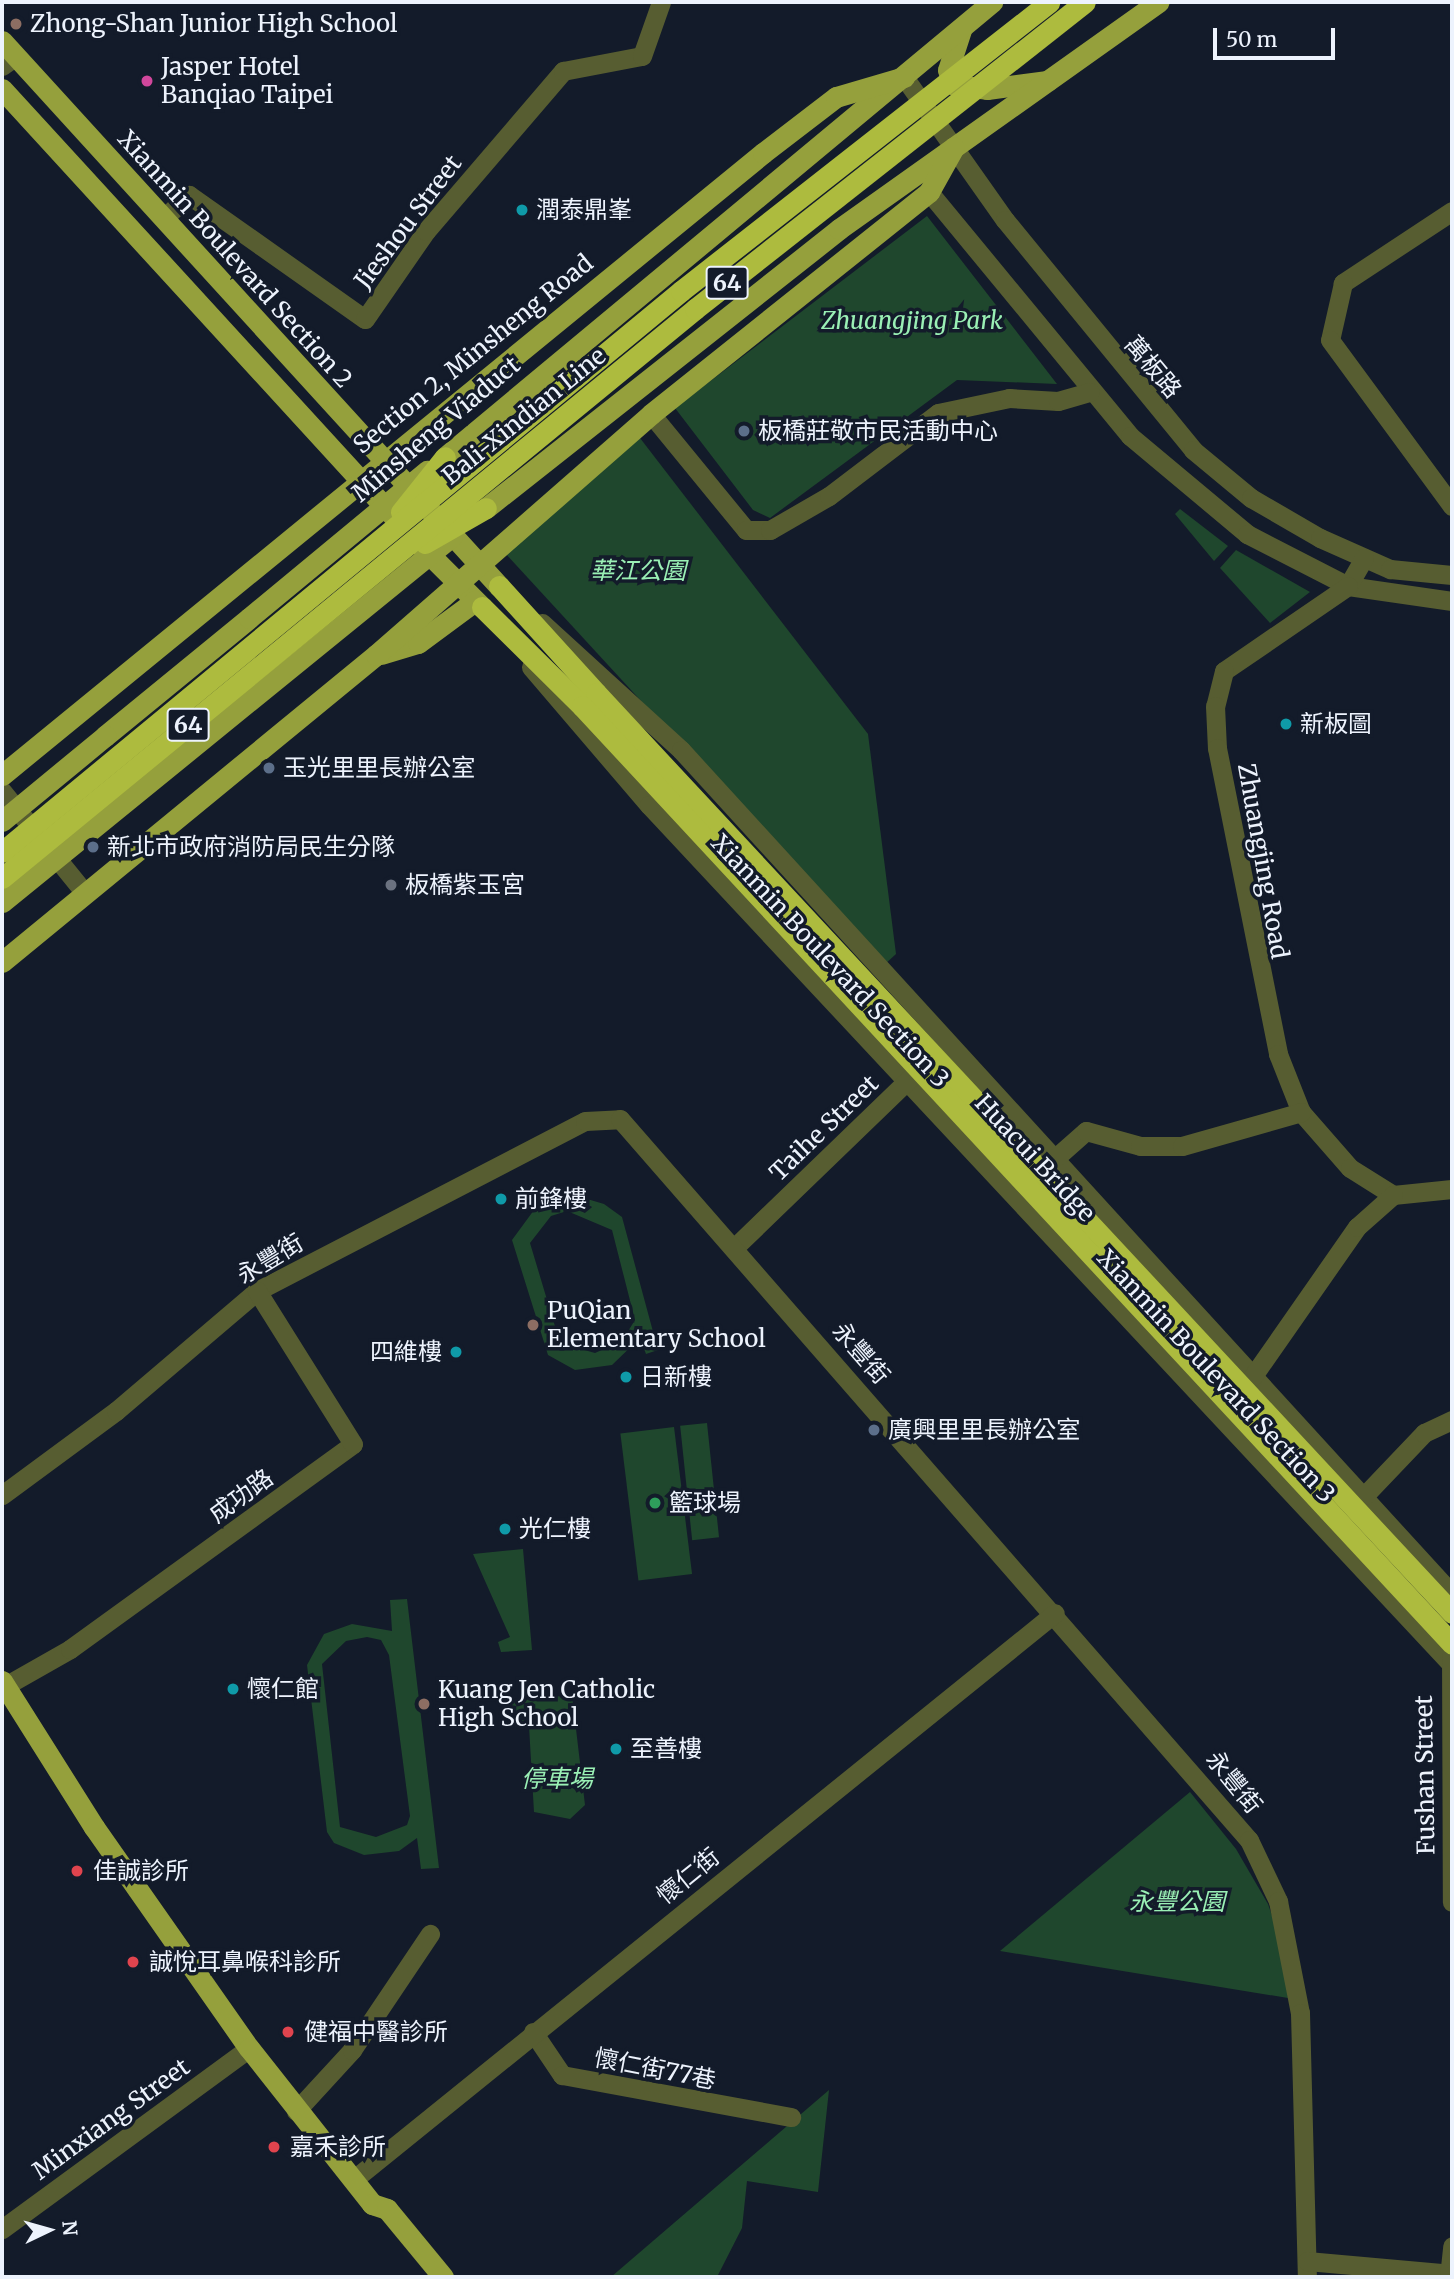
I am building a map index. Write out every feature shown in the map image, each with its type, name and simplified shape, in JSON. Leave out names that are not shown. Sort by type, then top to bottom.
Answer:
[{"type":"highway","name":"Bali-Xindian Line","points":[[2,852],[681,290],[1049,2]]},
{"type":"highway","name":"Bali-Xindian Line","points":[[2,878],[375,571],[1085,2]]},
{"type":"highway","points":[[371,549],[445,457]]},
{"type":"highway","points":[[375,571],[486,508]]},
{"type":"highway","points":[[499,586],[589,700]]},
{"type":"highway","points":[[478,604],[589,700]]},
{"type":"highway","name":"Huacui Bridge","points":[[589,700],[1452,1613]]},
{"type":"highway","name":"Huacui Bridge","points":[[589,700],[1451,1654]]},
{"type":"main road","name":"Section 2, Minsheng Road","points":[[2,775],[381,462],[836,97],[904,77],[965,22],[992,2]]},
{"type":"main road","points":[[2,902],[486,508],[691,345],[915,173],[1054,80],[1159,2]]},
{"type":"main road","points":[[965,22],[949,56],[955,85],[987,89],[1054,80]]},
{"type":"main road","name":"Xianmin Boulevard Section 2","points":[[6,55],[164,218],[427,513]]},
{"type":"main road","name":"Minsheng Viaduct","points":[[2,821],[904,77]]},
{"type":"main road","points":[[2,89],[358,482]]},
{"type":"main road","points":[[2,962],[376,655],[475,562],[651,414],[929,192],[954,147]]},
{"type":"main road","name":"Xianmin Boulevard Section 3","points":[[358,482],[407,531],[452,583],[478,604]]},
{"type":"main road","name":"Xianmin Boulevard Section 3","points":[[427,513],[499,586]]},
{"type":"main road","points":[[376,655],[418,643],[478,604]]},
{"type":"main road","points":[[3,1684],[94,1827],[249,2048],[296,2111],[373,2205],[424,2277]]},
{"type":"main road","points":[[373,2205],[387,2209],[443,2277]]},
{"type":"street","name":"Jieshou Street","points":[[164,218],[189,195],[365,319],[426,231],[563,71],[642,56],[661,2]]},
{"type":"street","name":"萬板路","points":[[904,77],[1127,376],[1193,450],[1251,498],[1364,558],[1390,569],[1447,570]]},
{"type":"street","points":[[929,192],[1090,392],[1140,445],[1247,534],[1348,586],[1452,601]]},
{"type":"street","points":[[1452,211],[1343,283],[1330,341],[1452,506]]},
{"type":"street","points":[[651,414],[746,530],[770,530],[848,483],[939,413],[1009,398],[1058,401],[1090,392]]},
{"type":"street","name":"Zhuangjing Road","points":[[1364,558],[1348,586],[1224,671],[1215,706],[1217,748],[1250,938],[1278,1054],[1301,1112],[1350,1168],[1393,1195]]},
{"type":"street","name":"Xianmin Boulevard Section 3","points":[[499,586],[681,750],[947,1044],[1365,1494],[1452,1594]]},
{"type":"street","name":"Xianmin Boulevard Section 3","points":[[478,604],[649,805],[1013,1199],[1451,1654]]},
{"type":"street","points":[[2,791],[85,892]]},
{"type":"street","name":"Taihe Street","points":[[735,1247],[947,1044]]},
{"type":"street","points":[[1013,1199],[1086,1131],[1140,1146],[1182,1146],[1301,1112]]},
{"type":"street","name":"永豐街","points":[[2,1495],[116,1411],[257,1291],[585,1121],[607,1116],[620,1119],[1217,1798],[1250,1840],[1278,1900],[1300,2013],[1307,2269]]},
{"type":"street","points":[[1253,1376],[1357,1227],[1393,1195],[1452,1189]]},
{"type":"street","name":"成功路","points":[[3,1684],[70,1649],[353,1444],[257,1291]]},
{"type":"street","points":[[1365,1494],[1424,1433],[1452,1420]]},
{"type":"street","name":"懷仁街","points":[[353,2180],[1055,1613]]},
{"type":"street","name":"Fushan Street","points":[[1451,1654],[1452,1902]]},
{"type":"street","points":[[296,2111],[352,2050],[430,1934]]},
{"type":"street","name":"懷仁街77巷","points":[[533,2032],[562,2075],[791,2117]]},
{"type":"street","name":"Minxiang Street","points":[[2,2229],[249,2048]]},
{"type":"street","points":[[1307,2269],[1450,2275],[1452,2246]]},
{"type":"green space","name":"Zhuangjing Park","points":[[927,216],[1057,384],[957,380],[770,518],[753,510],[675,408]]},
{"type":"green space","name":"華江公園","points":[[640,438],[868,734],[896,954],[884,965],[505,553]]},
{"type":"green space","points":[[1180,509],[1228,546],[1214,561],[1175,514]]},
{"type":"green space","points":[[1236,550],[1310,592],[1270,623],[1220,568]]},
{"type":"green space","points":[[567,1193],[604,1204],[622,1217],[658,1350],[646,1354],[640,1338],[612,1365],[575,1370],[548,1355],[512,1240],[534,1210]],"holes":[[[567,1211],[612,1230],[635,1320],[622,1341],[595,1353],[560,1343],[530,1243],[551,1216]]]},
{"type":"green space","points":[[707,1423],[719,1537],[692,1540],[680,1426]]},
{"type":"green space","name":"籃球場","points":[[674,1427],[692,1574],[638,1580],[620,1434]]},
{"type":"green space","points":[[523,1549],[532,1650],[501,1652],[498,1642],[510,1637],[473,1554]]},
{"type":"green space","points":[[407,1599],[439,1868],[421,1869],[417,1838],[399,1851],[364,1855],[334,1843],[327,1832],[307,1665],[324,1634],[352,1624],[392,1631],[390,1600]],"holes":[[[367,1637],[381,1640],[389,1655],[410,1816],[407,1825],[376,1837],[340,1827],[322,1664],[346,1641]]]},
{"type":"green space","name":"停車場","points":[[572,1695],[585,1805],[570,1819],[534,1812],[529,1726],[514,1727],[500,1702]]},
{"type":"green space","name":"永豐公園","points":[[1190,1792],[1236,1849],[1268,1904],[1284,1950],[1288,1998],[1000,1951]]},
{"type":"green space","points":[[829,2090],[818,2192],[747,2181],[742,2228],[717,2277],[611,2277]]},
{"type":"place","name":"Zhong-Shan Junior High School","points":[[16,24]]},
{"type":"place","name":"Jasper Hotel Banqiao Taipei","points":[[147,81]]},
{"type":"place","name":"潤泰鼎峯","points":[[522,210]]},
{"type":"place","name":"板橋莊敬市民活動中心","points":[[744,431]]},
{"type":"place","name":"新板圖","points":[[1286,724]]},
{"type":"place","name":"玉光里里長辦公室","points":[[269,768]]},
{"type":"place","name":"新北市政府消防局民生分隊","points":[[93,847]]},
{"type":"place","name":"板橋紫玉宮","points":[[391,885]]},
{"type":"place","name":"前鋒樓","points":[[501,1199]]},
{"type":"place","name":"PuQian Elementary School","points":[[533,1325]]},
{"type":"place","name":"四維樓","points":[[456,1352]]},
{"type":"place","name":"日新樓","points":[[626,1377]]},
{"type":"place","name":"廣興里里長辦公室","points":[[874,1430]]},
{"type":"place","name":"籃球場","points":[[655,1503]]},
{"type":"place","name":"光仁樓","points":[[505,1529]]},
{"type":"place","name":"懷仁館","points":[[233,1689]]},
{"type":"place","name":"Kuang Jen Catholic High School","points":[[424,1704]]},
{"type":"place","name":"至善樓","points":[[616,1749]]},
{"type":"place","name":"佳誠診所","points":[[77,1871]]},
{"type":"place","name":"誠悅耳鼻喉科診所","points":[[133,1962]]},
{"type":"place","name":"健福中醫診所","points":[[288,2032]]},
{"type":"place","name":"嘉禾診所","points":[[274,2147]]}]
